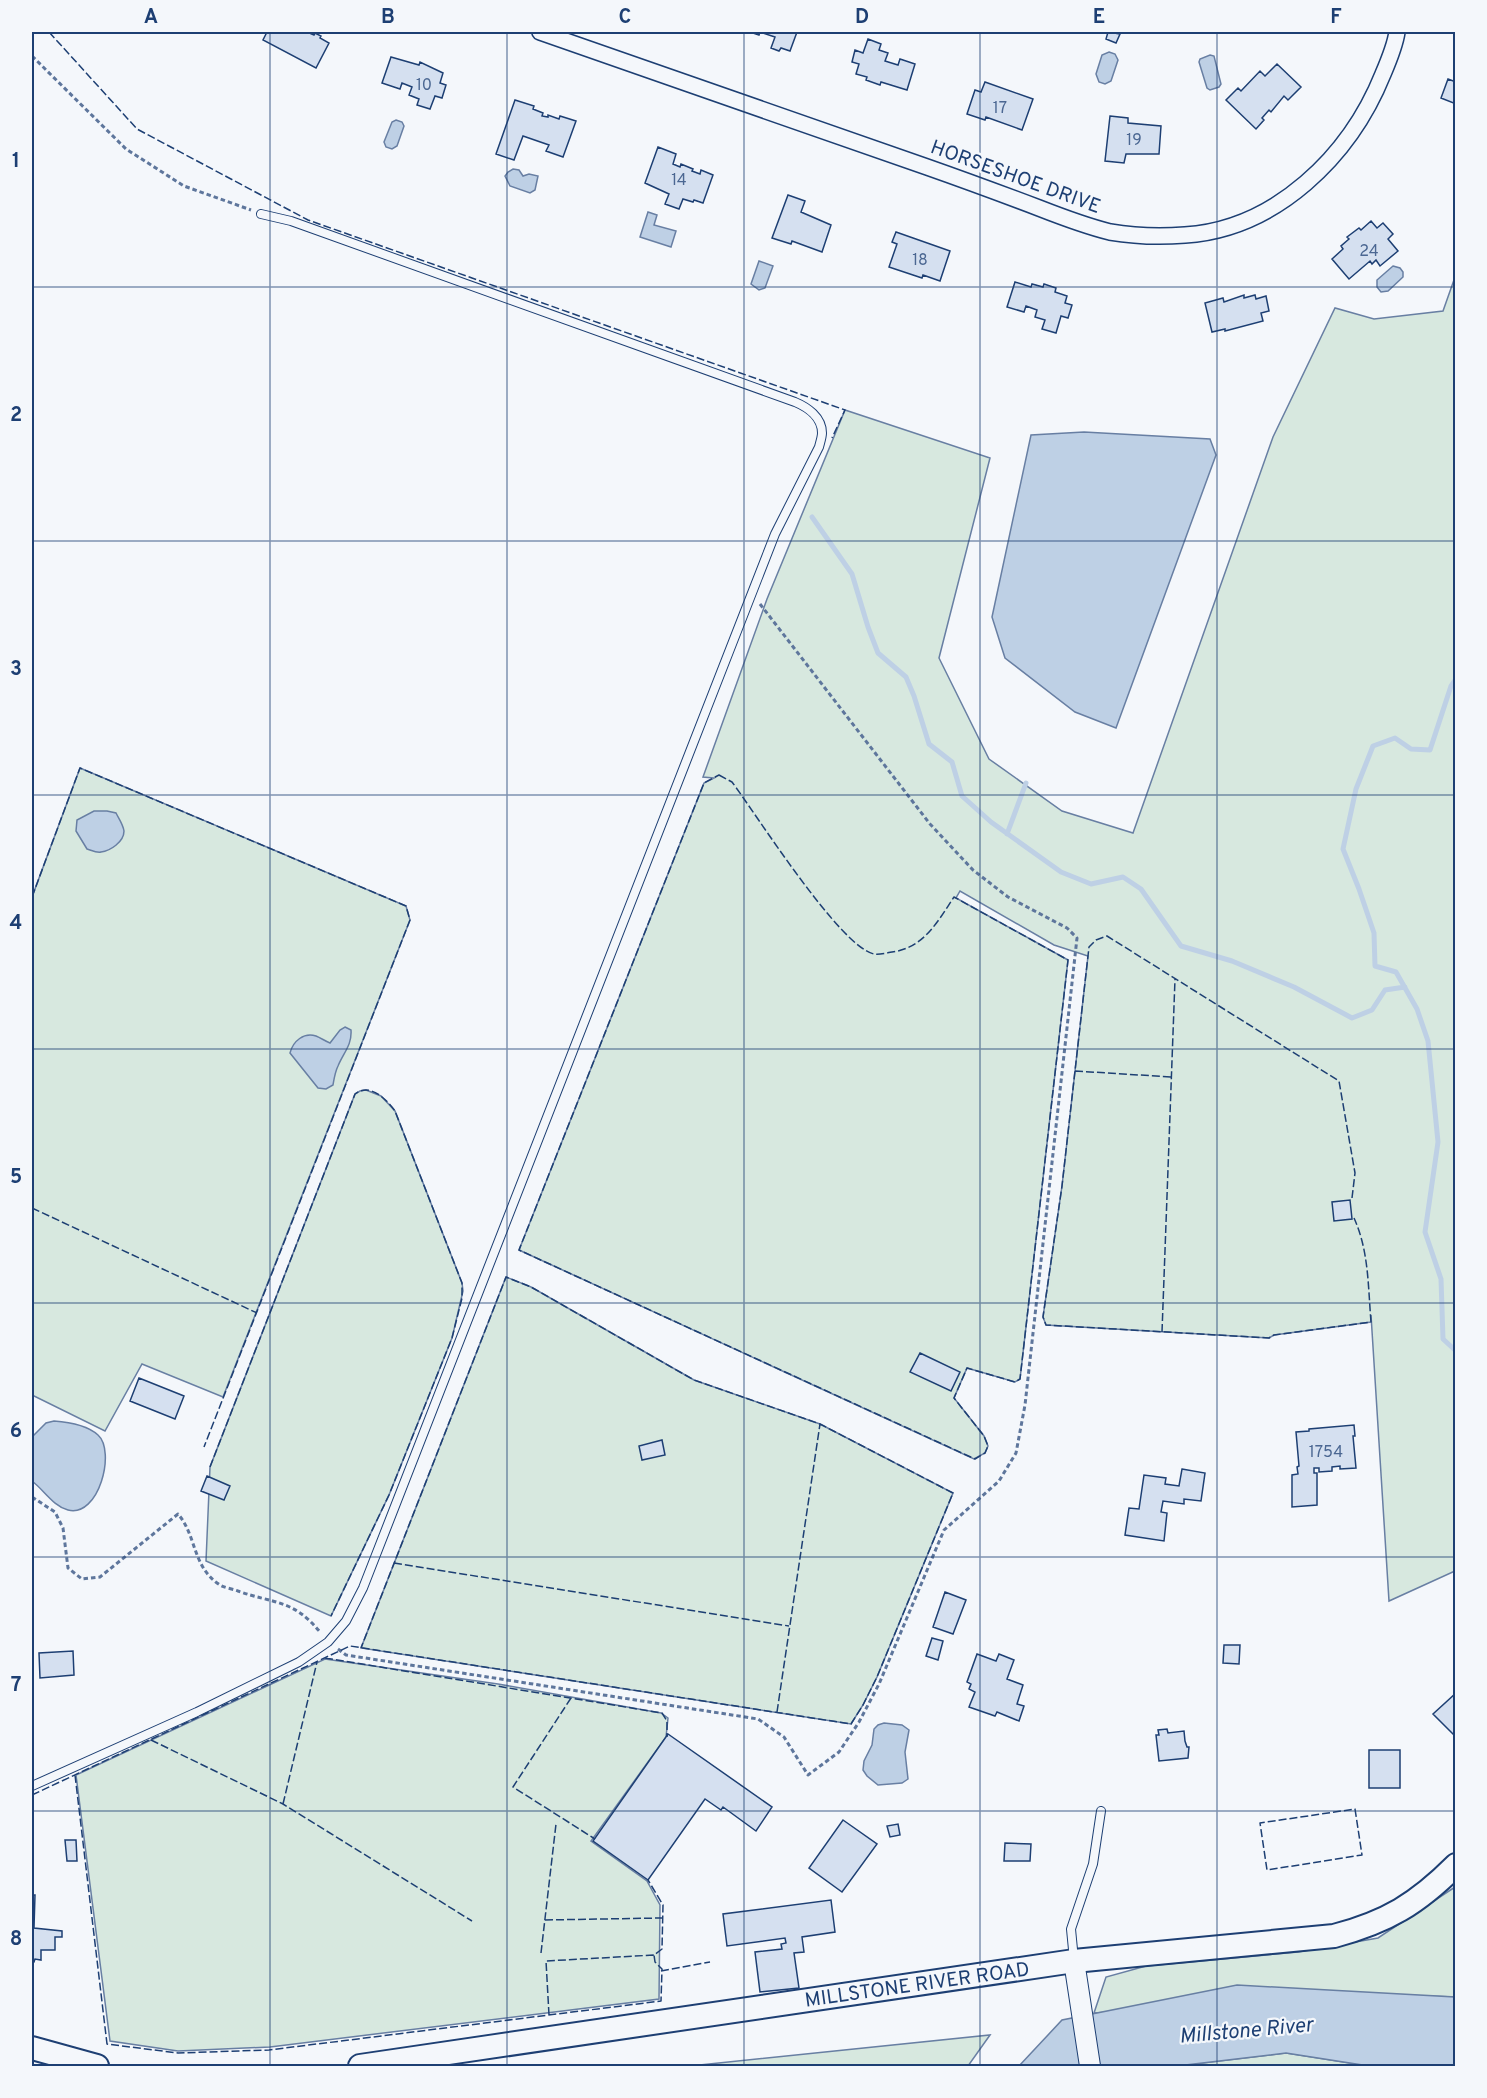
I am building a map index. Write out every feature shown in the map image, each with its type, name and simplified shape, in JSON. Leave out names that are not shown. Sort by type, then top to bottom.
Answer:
[{"type":"main road","name":"MILLSTONE RIVER ROAD","points":[[360,2067],[1074,1961],[1334,1936],[1387,1919],[1414,1902],[1455,1865]]},
{"type":"main road","points":[[32,2048],[96,2067]]},
{"type":"street","name":"HORSESHOE DRIVE","points":[[540,32],[933,169],[1083,224],[1110,232],[1136,235],[1186,235],[1223,228],[1266,211],[1284,200],[1315,175],[1340,149],[1359,122],[1377,89],[1397,32]]},
{"type":"street","points":[[1074,1961],[1090,2067]]},
{"type":"lane","points":[[32,1786],[299,1662],[328,1641],[346,1621],[363,1588],[775,534],[819,447],[822,432],[818,420],[809,408],[302,225],[261,214]]},
{"type":"lane","points":[[1074,1961],[1071,1929],[1093,1864],[1101,1811]]},
{"type":"path","points":[[32,56],[126,149],[184,186],[261,214]]},
{"type":"path","points":[[32,1497],[55,1512],[63,1528],[68,1568],[82,1579],[100,1577],[178,1514],[186,1523],[199,1563],[220,1584],[288,1605],[308,1617],[328,1641],[346,1655],[758,1719],[784,1737],[808,1775],[839,1752],[859,1722],[879,1684],[944,1530],[999,1481],[1016,1453],[1025,1405],[1077,938],[1067,928],[1008,897],[973,870],[930,824],[752,594]]},
{"type":"shaded area","points":[[1455,277],[1455,1571],[1389,1601],[1371,1315],[1371,1322],[1274,1335],[1269,1338],[1046,1325],[1043,1317],[1062,1186],[1088,956],[1054,945],[960,891],[956,898],[1068,960],[1020,1379],[1015,1382],[967,1368],[954,1398],[984,1436],[988,1446],[985,1453],[974,1459],[519,1250],[704,783],[714,778],[703,777],[767,599],[845,410],[990,458],[939,658],[989,759],[1062,811],[1133,833],[1273,437],[1335,308],[1374,319],[1443,311]]},
{"type":"shaded area","points":[[80,768],[406,906],[410,920],[223,1397],[142,1364],[105,1431],[32,1395],[32,897]]},
{"type":"shaded area","points":[[366,1090],[381,1096],[395,1111],[462,1283],[463,1291],[452,1338],[389,1495],[331,1616],[206,1561],[210,1467],[355,1094]]},
{"type":"shaded area","points":[[506,1277],[531,1287],[694,1380],[820,1424],[953,1493],[877,1677],[851,1724],[361,1648]]},
{"type":"shaded area","points":[[325,1659],[498,1684],[661,1713],[668,1718],[666,1737],[591,1841],[647,1881],[660,1905],[659,1999],[270,2047],[178,2051],[110,2041],[76,1775]]},
{"type":"shaded area","points":[[1455,1887],[1455,1997],[1397,1995],[1094,2013],[1106,1977],[1146,1966],[1298,1952],[1378,1938]]},
{"type":"shaded area","points":[[990,2035],[968,2066],[690,2066]]},
{"type":"shaded area","points":[[1286,2053],[1369,2066],[1177,2066]]},
{"type":"water","points":[[1109,52],[1115,54],[1118,60],[1111,81],[1105,84],[1099,82],[1096,74],[1102,55]]},
{"type":"water","points":[[1210,55],[1214,56],[1221,84],[1210,90],[1207,88],[1199,62],[1200,59]]},
{"type":"water","points":[[396,120],[402,122],[404,126],[397,146],[392,149],[386,147],[384,142],[392,122]]},
{"type":"water","points":[[513,169],[519,170],[523,176],[529,174],[538,176],[535,190],[530,193],[510,186],[505,176]]},
{"type":"water","points":[[648,212],[657,215],[654,225],[676,231],[671,247],[640,237]]},
{"type":"water","points":[[759,261],[773,266],[765,288],[759,290],[751,284]]},
{"type":"water","points":[[1393,266],[1400,268],[1403,277],[1388,291],[1381,292],[1377,287],[1377,280]]},
{"type":"water","points":[[1084,432],[1210,439],[1216,455],[1116,728],[1075,712],[1005,658],[992,617],[1031,435]]},
{"type":"water","points":[[94,811],[116,813],[124,831],[122,839],[105,851],[97,852],[87,849],[76,831],[77,820]]},
{"type":"water","points":[[345,1027],[351,1030],[350,1040],[337,1068],[333,1085],[326,1089],[318,1088],[290,1053],[291,1049],[296,1041],[307,1035],[316,1036],[330,1043]]},
{"type":"water","points":[[54,1421],[83,1426],[98,1435],[103,1443],[105,1468],[101,1482],[96,1494],[79,1510],[68,1510],[58,1505],[32,1481],[32,1437],[46,1423]]},
{"type":"water","points":[[884,1723],[902,1725],[909,1730],[905,1752],[908,1779],[902,1783],[878,1785],[863,1770],[864,1761],[872,1745],[874,1729]]},
{"type":"water","name":"Millstone River","points":[[1237,1985],[1455,1997],[1455,2066],[1369,2066],[1286,2053],[1177,2066],[1019,2066],[1062,2020]]},
{"type":"building","points":[[267,32],[307,32],[314,35],[315,33],[329,43],[316,68],[263,40]]},
{"type":"building","points":[[760,32],[797,32],[790,51],[781,48],[779,51],[771,48],[775,37]]},
{"type":"building","points":[[1108,32],[1120,34],[1116,43],[1106,39]]},
{"type":"building","points":[[868,39],[881,44],[879,50],[888,53],[885,61],[898,65],[900,59],[915,64],[907,90],[881,82],[880,85],[866,80],[867,77],[856,74],[859,64],[852,62],[855,50],[863,53]]},
{"type":"building","points":[[391,57],[419,65],[420,62],[443,73],[440,83],[446,85],[442,98],[435,96],[430,109],[417,105],[419,99],[409,95],[412,87],[402,83],[400,89],[382,83]]},
{"type":"building","points":[[1277,64],[1301,87],[1288,100],[1284,96],[1271,112],[1269,110],[1256,129],[1226,100],[1238,88],[1241,91],[1260,71],[1265,76]]},
{"type":"building","points":[[1448,79],[1456,82],[1456,104],[1441,98]]},
{"type":"building","points":[[985,82],[1033,99],[1022,130],[986,117],[985,120],[967,114],[975,90],[981,92]]},
{"type":"building","points":[[515,100],[534,106],[533,109],[543,113],[542,116],[548,117],[548,115],[559,119],[560,116],[576,121],[563,157],[546,151],[549,145],[523,136],[514,160],[496,154]]},
{"type":"building","points":[[1110,116],[1128,118],[1128,123],[1161,126],[1159,154],[1126,154],[1124,163],[1105,161]]},
{"type":"building","points":[[658,147],[676,154],[673,164],[680,167],[681,164],[700,174],[701,170],[713,175],[703,203],[683,199],[679,209],[665,204],[669,194],[645,183]]},
{"type":"building","points":[[788,195],[805,201],[801,212],[831,225],[822,252],[792,241],[791,244],[772,238]]},
{"type":"building","points":[[1371,221],[1377,228],[1383,223],[1393,234],[1388,239],[1398,251],[1380,266],[1376,260],[1372,264],[1370,261],[1349,279],[1332,259],[1343,249],[1341,246],[1349,239],[1347,237],[1359,228],[1361,230]]},
{"type":"building","points":[[896,232],[950,251],[940,281],[923,275],[922,278],[889,267],[897,244],[892,242]]},
{"type":"building","points":[[1015,282],[1031,287],[1032,284],[1043,287],[1044,284],[1056,288],[1055,292],[1067,296],[1065,303],[1072,305],[1068,318],[1061,316],[1056,333],[1042,329],[1045,320],[1035,317],[1037,310],[1026,306],[1024,312],[1007,307]]},
{"type":"building","points":[[1244,295],[1244,298],[1255,295],[1256,299],[1266,296],[1269,311],[1261,313],[1263,321],[1212,332],[1205,303],[1223,298],[1224,302]]},
{"type":"building","points":[[1350,1200],[1352,1219],[1334,1221],[1332,1202]]},
{"type":"building","points":[[920,1353],[960,1372],[951,1391],[910,1372]]},
{"type":"building","points":[[139,1378],[184,1396],[175,1419],[130,1401]]},
{"type":"building","points":[[1354,1425],[1356,1468],[1340,1469],[1340,1466],[1332,1467],[1332,1471],[1319,1472],[1319,1468],[1314,1468],[1314,1473],[1317,1473],[1317,1505],[1292,1507],[1292,1475],[1298,1474],[1297,1467],[1299,1466],[1296,1432]]},
{"type":"building","points":[[662,1440],[665,1455],[642,1460],[639,1446]]},
{"type":"building","points":[[1182,1469],[1205,1473],[1201,1501],[1184,1499],[1184,1504],[1163,1501],[1161,1512],[1167,1513],[1164,1541],[1125,1535],[1129,1508],[1139,1509],[1144,1475],[1166,1478],[1165,1484],[1179,1486]]},
{"type":"building","points":[[207,1476],[230,1486],[224,1500],[201,1491]]},
{"type":"building","points":[[945,1592],[966,1600],[953,1634],[933,1627]]},
{"type":"building","points":[[932,1638],[943,1641],[938,1660],[926,1656]]},
{"type":"building","points":[[1224,1645],[1240,1645],[1239,1664],[1223,1663]]},
{"type":"building","points":[[73,1651],[74,1675],[40,1678],[39,1653]]},
{"type":"building","points":[[977,1654],[996,1661],[999,1654],[1014,1660],[1007,1679],[1023,1685],[1017,1704],[1024,1706],[1019,1721],[997,1712],[995,1716],[969,1707],[975,1692],[969,1689],[971,1684],[967,1682]]},
{"type":"building","points":[[1456,1693],[1456,1737],[1433,1714]]},
{"type":"building","points":[[1167,1729],[1168,1733],[1184,1731],[1185,1741],[1189,1747],[1188,1758],[1159,1761],[1156,1735],[1159,1735],[1158,1730]]},
{"type":"building","points":[[668,1734],[772,1807],[756,1831],[723,1807],[721,1810],[705,1799],[648,1880],[593,1841]]},
{"type":"building","points":[[1369,1750],[1400,1750],[1400,1788],[1369,1788]]},
{"type":"building","points":[[843,1820],[877,1844],[842,1892],[809,1868]]},
{"type":"building","points":[[898,1824],[900,1835],[890,1837],[887,1826]]},
{"type":"building","points":[[65,1840],[76,1840],[77,1861],[67,1861]]},
{"type":"building","points":[[1005,1843],[1031,1844],[1030,1861],[1004,1861]]},
{"type":"building","points":[[32,1895],[35,1895],[34,1928],[62,1931],[62,1937],[55,1937],[55,1950],[41,1950],[41,1960],[35,1959],[34,1962],[32,1962]]},
{"type":"building","points":[[831,1900],[835,1932],[802,1937],[804,1952],[794,1953],[799,1988],[760,1992],[755,1952],[782,1949],[781,1944],[786,1943],[785,1938],[727,1946],[723,1914]]},
{"type":"waterway","points":[[812,517],[852,574],[878,653],[906,677],[929,744],[952,762],[962,796],[991,822],[1061,872],[1091,884],[1123,877],[1141,889],[1181,946],[1232,961],[1294,987],[1352,1018],[1372,1010],[1385,990],[1405,987]]},
{"type":"waterway","points":[[1456,679],[1451,686],[1430,750],[1411,749],[1395,738],[1373,746],[1356,789],[1343,849],[1374,933],[1375,966],[1396,972],[1417,1009],[1428,1041],[1438,1142],[1425,1232],[1441,1279],[1443,1339],[1456,1351]]},
{"type":"waterway","points":[[1007,834],[1026,783]]},
{"type":"fence","points":[[49,32],[137,129],[308,220],[845,410],[832,438]]},
{"type":"fence","points":[[32,897],[80,768],[406,906],[410,920],[204,1447]]},
{"type":"fence","points":[[719,775],[732,782],[820,905],[859,946],[874,954],[883,954],[913,945],[936,924],[954,897],[1068,960],[1020,1379],[1015,1382],[967,1368],[954,1398],[984,1436],[988,1446],[985,1453],[975,1459],[519,1250],[704,783],[719,775]]},
{"type":"fence","points":[[1352,1198],[1355,1173],[1339,1081],[1107,936],[1096,940],[1089,947],[1062,1186],[1043,1317],[1046,1325],[1269,1338],[1274,1335],[1371,1322],[1363,1243],[1354,1218]]},
{"type":"fence","points":[[1162,1332],[1175,979]]},
{"type":"fence","points":[[1075,1071],[1172,1077]]},
{"type":"fence","points":[[210,1467],[355,1094],[366,1090],[372,1091],[383,1098],[395,1111],[462,1283],[462,1298],[452,1338],[389,1495],[331,1616]]},
{"type":"fence","points":[[32,1208],[257,1313]]},
{"type":"fence","points":[[32,1795],[350,1646],[851,1724],[877,1677],[953,1493],[820,1424],[694,1380],[531,1287],[506,1277],[361,1648]]},
{"type":"fence","points":[[777,1712],[820,1424]]},
{"type":"fence","points":[[394,1563],[789,1626]]},
{"type":"fence","points":[[325,1658],[662,1713],[667,1721],[667,1737]]},
{"type":"fence","points":[[283,1804],[317,1662]]},
{"type":"fence","points":[[571,1698],[513,1787],[595,1839]]},
{"type":"fence","points":[[151,1740],[283,1804],[472,1921]]},
{"type":"fence","points":[[75,1775],[107,2044],[178,2053],[269,2050],[661,2001],[662,1969],[655,1962],[654,1955],[662,1949],[663,1905],[648,1880]]},
{"type":"fence","points":[[1355,1809],[1362,1855],[1267,1870],[1260,1823],[1355,1809]]},
{"type":"fence","points":[[541,1953],[556,1824]]},
{"type":"fence","points":[[545,1920],[662,1918]]},
{"type":"fence","points":[[549,2015],[546,1961],[654,1955]]},
{"type":"fence","points":[[661,1971],[710,1962]]}]
